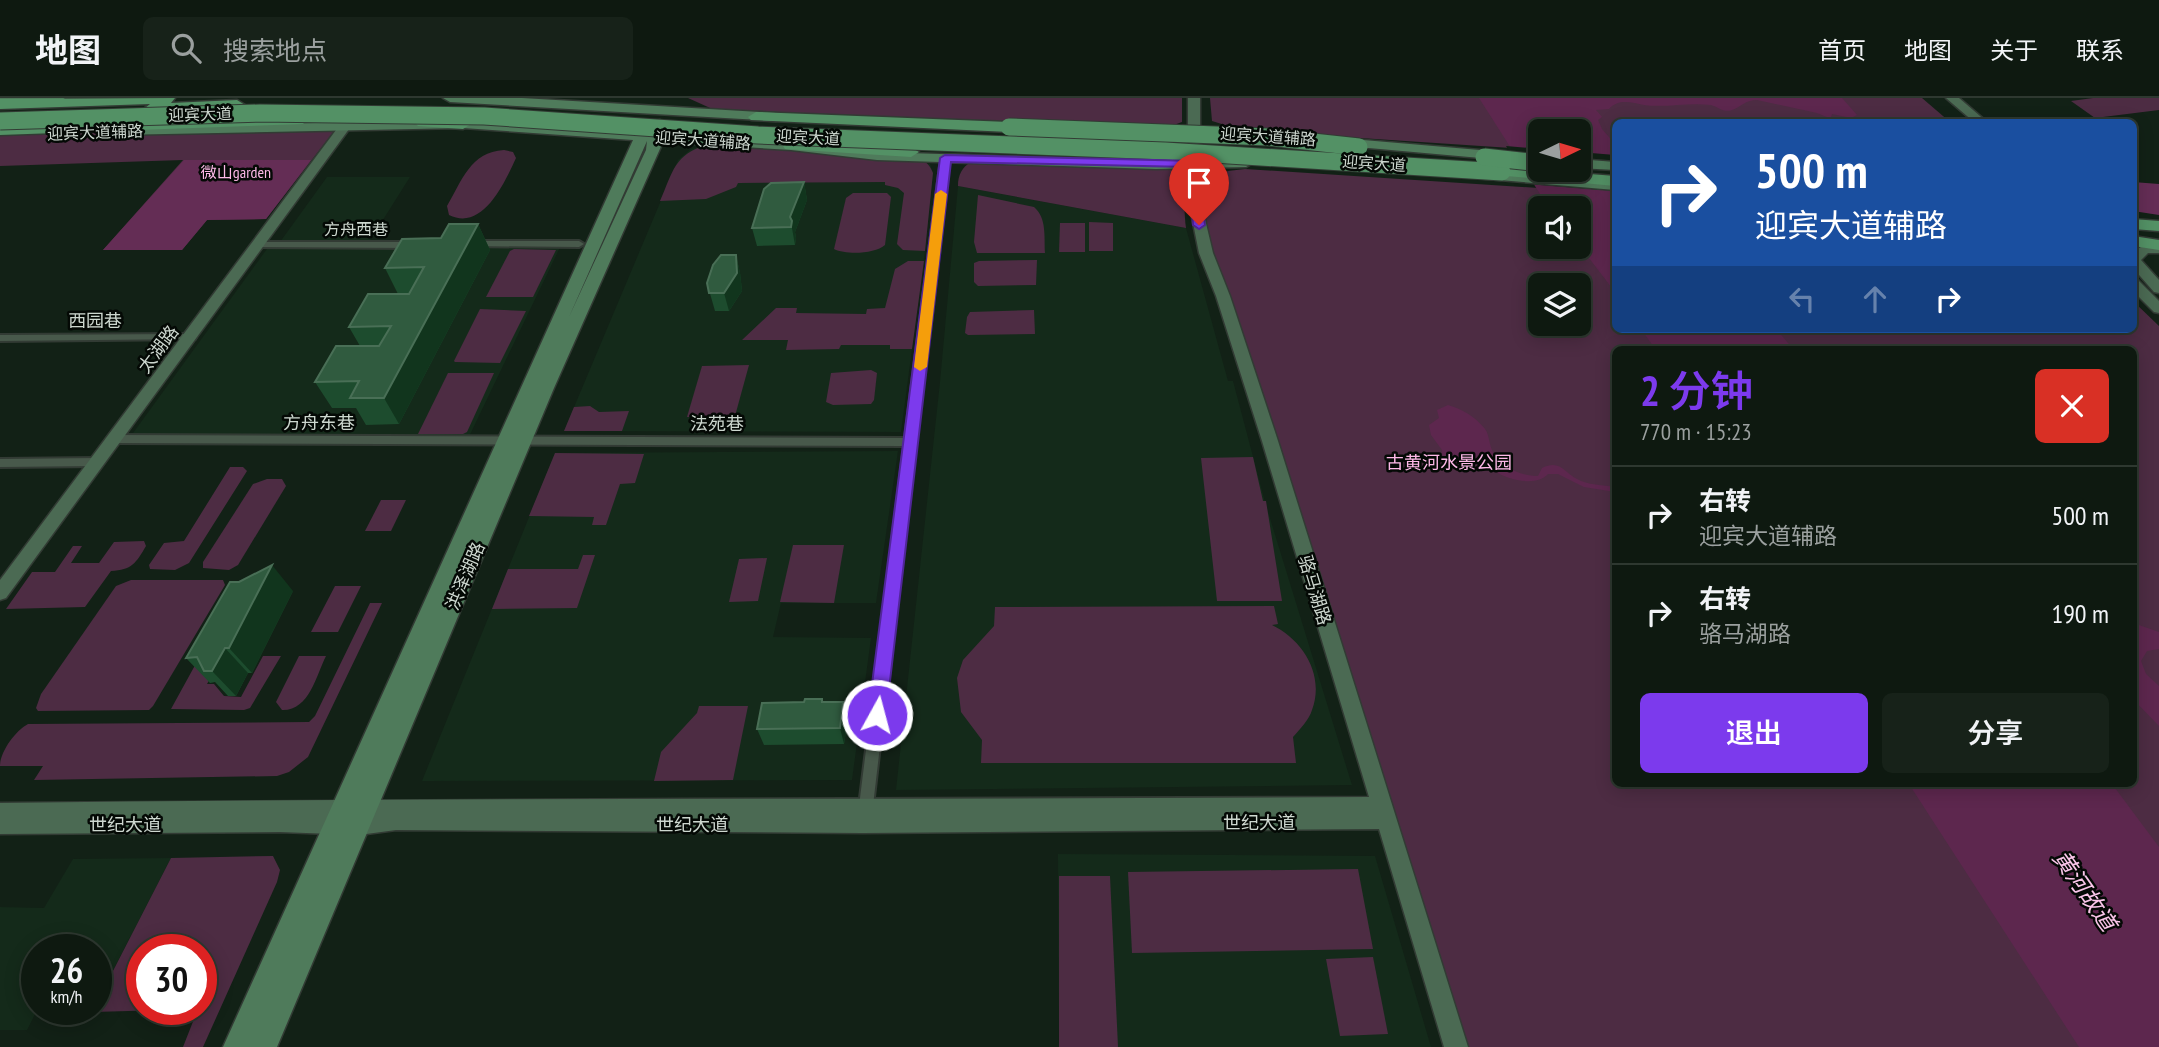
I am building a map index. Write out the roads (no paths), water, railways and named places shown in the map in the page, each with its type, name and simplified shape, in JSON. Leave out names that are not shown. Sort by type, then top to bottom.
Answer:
[{"type":"highway","points":[[0,102],[200,98]]},
{"type":"highway","points":[[237,105],[371,104],[654,114]]},
{"type":"highway","name":"迎宾大道","points":[[0,113],[237,105]]},
{"type":"highway","name":"迎宾大道","points":[[0,121],[260,113],[484,116],[758,135],[1242,155],[1612,183]]},
{"type":"highway","name":"迎宾大道","points":[[654,114],[869,132],[1231,145],[1528,162]]},
{"type":"highway","points":[[756,117],[1268,137],[1528,162]]},
{"type":"highway","points":[[0,132],[165,124],[318,121],[463,124]]},
{"type":"highway","points":[[791,146],[1503,174]]},
{"type":"highway","points":[[1591,169],[1612,172]]},
{"type":"highway","points":[[2141,229],[2159,245]]},
{"type":"main road","name":"迎宾大道辅路","points":[[0,102],[58,98]]},
{"type":"main road","name":"迎宾大道辅路","points":[[450,98],[608,107],[654,114],[769,144],[877,156],[1223,162],[1503,174]]},
{"type":"main road","name":"迎宾大道辅路","points":[[0,132],[463,124],[551,129],[654,114],[676,105],[756,117],[895,118],[1194,131],[1492,155],[1528,161]]},
{"type":"main road","name":"洪泽湖路","points":[[237,1047],[515,440],[614,196],[654,114]]},
{"type":"main road","name":"洪泽湖路","points":[[263,1047],[345,816],[421,615],[434,604],[583,304],[654,114]]},
{"type":"main road","points":[[551,129],[609,137],[626,143],[630,148],[614,196]]},
{"type":"main road","points":[[583,304],[620,240],[665,149],[683,141],[769,144]]},
{"type":"main road","points":[[1591,167],[1612,166]]},
{"type":"street","name":"骆马湖路","points":[[1194,98],[1194,198],[1206,253],[1223,296],[1270,441],[1456,1047]]},
{"type":"street","points":[[1941,98],[1976,119]]},
{"type":"street","points":[[1953,104],[1966,119]]},
{"type":"street","name":"太湖路","points":[[0,593],[346,125]]},
{"type":"street","points":[[864,817],[945,158]]},
{"type":"street","points":[[1206,253],[1196,200],[1197,177],[1201,169],[1223,162]]},
{"type":"street","points":[[456,244],[579,244]]},
{"type":"street","name":"方舟西巷","points":[[258,245],[420,245]]},
{"type":"street","points":[[2137,255],[2159,245]]},
{"type":"street","points":[[2137,264],[2159,289]]},
{"type":"street","points":[[2137,273],[2159,295]]},
{"type":"street","points":[[2137,287],[2159,309]]},
{"type":"street","name":"西园巷","points":[[0,338],[191,337]]},
{"type":"street","name":"方舟东巷","points":[[115,439],[515,440]]},
{"type":"street","name":"法苑巷","points":[[515,440],[911,442]]},
{"type":"street","points":[[0,463],[98,462]]},
{"type":"street","name":"世纪大道","points":[[0,812],[345,816],[396,821],[864,817],[1371,821],[1382,812]]},
{"type":"street","name":"世纪大道","points":[[0,825],[345,816]]},
{"type":"water","points":[[1479,98],[1842,98],[1857,115],[1851,118],[1832,114],[1831,117],[1835,119],[1832,119],[1817,113],[1757,100],[1729,111],[1703,104],[1652,106],[1626,102],[1617,103],[1609,109],[1596,110],[1602,117],[1598,120],[1602,129],[1612,141],[1612,288],[1590,259],[1591,196],[1541,196],[1532,182],[1591,182],[1591,119],[1528,119],[1528,175]]},
{"type":"water","points":[[1644,333],[1779,333],[1791,346],[1653,346]]},
{"type":"water","points":[[1448,405],[1468,414],[1485,429],[1495,456],[1511,469],[1538,476],[1542,468],[1554,465],[1581,481],[1612,487],[1612,492],[1584,487],[1558,474],[1548,474],[1530,481],[1507,477],[1495,471],[1480,453],[1467,467],[1443,463],[1442,450],[1431,435],[1429,425],[1439,418],[1437,410]]},
{"type":"water","points":[[2137,624],[2159,632],[2159,649],[2147,651],[2141,661],[2146,674],[2159,686],[2159,726],[2137,703]]},
{"type":"water","name":"黄河故道","points":[[1911,787],[2114,787],[2159,847],[2159,1047],[2079,1047]]},
{"type":"park label","name":"微山garden","points":[[236,172]]},
{"type":"park label","name":"古黄河水景公园","points":[[1449,462]]}]
